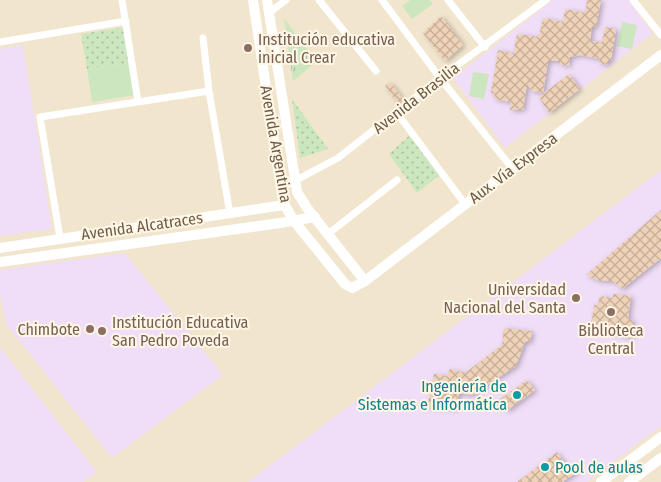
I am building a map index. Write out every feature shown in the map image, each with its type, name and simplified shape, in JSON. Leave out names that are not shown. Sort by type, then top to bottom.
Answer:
[{"type":"main road","name":"Avenida Argentina","points":[[253,0],[284,206],[344,284],[352,288],[365,281]]},
{"type":"main road","name":"Avenida Argentina","points":[[267,0],[297,187]]},
{"type":"main road","name":"Aux. Vía Expresa","points":[[365,281],[661,55]]},
{"type":"main road","points":[[297,187],[328,234],[365,281]]},
{"type":"main road","name":"Avenida Alcatraces","points":[[0,248],[284,206]]},
{"type":"main road","points":[[0,262],[294,221],[315,216]]},
{"type":"main road","points":[[601,482],[661,437]]},
{"type":"main road","points":[[629,482],[659,463]]},
{"type":"street","points":[[122,0],[138,102]]},
{"type":"street","points":[[269,13],[286,0]]},
{"type":"street","points":[[319,0],[376,71]]},
{"type":"street","points":[[382,0],[440,78],[512,168]]},
{"type":"street","points":[[448,0],[485,47]]},
{"type":"street","name":"Avenida Brasilia","points":[[281,188],[297,187],[338,158],[440,78],[485,47],[546,0]]},
{"type":"street","points":[[636,1],[661,36]]},
{"type":"street","points":[[0,42],[126,21]]},
{"type":"street","points":[[203,38],[209,91],[230,214]]},
{"type":"street","points":[[60,238],[40,117],[209,91]]},
{"type":"street","points":[[397,113],[466,204]]},
{"type":"street","points":[[328,234],[396,180]]},
{"type":"shaded area","points":[[0,0],[661,0],[661,482],[0,482]]},
{"type":"shaded area","points":[[553,0],[628,0],[653,33],[505,148],[453,78]]},
{"type":"shaded area","points":[[23,45],[52,229],[0,236],[0,49]]},
{"type":"shaded area","name":"Universidad Nacional del Santa","points":[[661,170],[661,426],[587,482],[248,482]]},
{"type":"shaded area","points":[[125,253],[223,375],[112,458],[6,324],[0,295],[0,270]]},
{"type":"shaded area","points":[[0,347],[97,472],[83,482],[0,482]]},
{"type":"green space","points":[[410,0],[430,0],[433,4],[412,19],[402,6]]},
{"type":"green space","points":[[284,18],[316,62],[293,81]]},
{"type":"green space","points":[[622,22],[637,25],[632,49],[617,46]]},
{"type":"green space","points":[[124,27],[129,63],[87,69],[81,34]]},
{"type":"green space","points":[[129,63],[136,95],[92,102],[87,69]]},
{"type":"green space","points":[[473,72],[489,74],[484,99],[469,96]]},
{"type":"green space","points":[[292,99],[328,149],[300,158]]},
{"type":"green space","points":[[412,133],[441,174],[417,193],[389,154]]},
{"type":"building","points":[[587,0],[601,0],[596,27],[592,27],[590,41],[602,42],[605,27],[616,29],[611,61],[608,61],[608,65],[599,63],[600,59],[581,55],[570,57],[569,66],[560,64],[560,61],[548,61],[543,93],[532,91],[527,84],[523,110],[510,110],[511,102],[494,99],[495,94],[491,93],[498,50],[516,54],[514,49],[517,34],[539,37],[543,18],[563,22],[565,9],[585,13]]},
{"type":"building","points":[[441,16],[463,45],[445,61],[423,33]]},
{"type":"building","points":[[569,74],[580,89],[549,113],[539,97]]},
{"type":"building","points":[[390,82],[403,99],[398,103],[385,86]]},
{"type":"building","points":[[661,210],[661,258],[622,289],[613,281],[600,281],[586,275]]},
{"type":"building","name":"Biblioteca Central","points":[[613,294],[631,296],[628,319],[633,320],[631,338],[608,332],[608,328],[591,325],[594,305],[598,305],[600,296],[613,298]]},
{"type":"building","points":[[504,328],[532,331],[530,342],[525,342],[516,366],[472,395],[459,393],[456,409],[427,407],[434,374],[447,376],[450,369],[465,373],[502,345]]},
{"type":"building","name":"Ingeniería de Sistemas e Informática","points":[[527,380],[535,390],[507,411],[499,400]]},
{"type":"building","name":"Pool de aulas","points":[[557,452],[567,467],[571,464],[577,472],[562,482],[517,482]]},
{"type":"place","name":"Institución educativa inicial Crear","points":[[248,48]]},
{"type":"place","name":"Universidad Nacional del Santa","points":[[576,298]]},
{"type":"place","name":"Biblioteca Central","points":[[611,312]]},
{"type":"place","name":"Chimbote","points":[[90,329]]},
{"type":"place","name":"Institución Educativa San Pedro Poveda","points":[[102,331]]},
{"type":"place","name":"Ingeniería de Sistemas e Informática","points":[[517,395]]},
{"type":"place","name":"Pool de aulas","points":[[545,467]]}]
